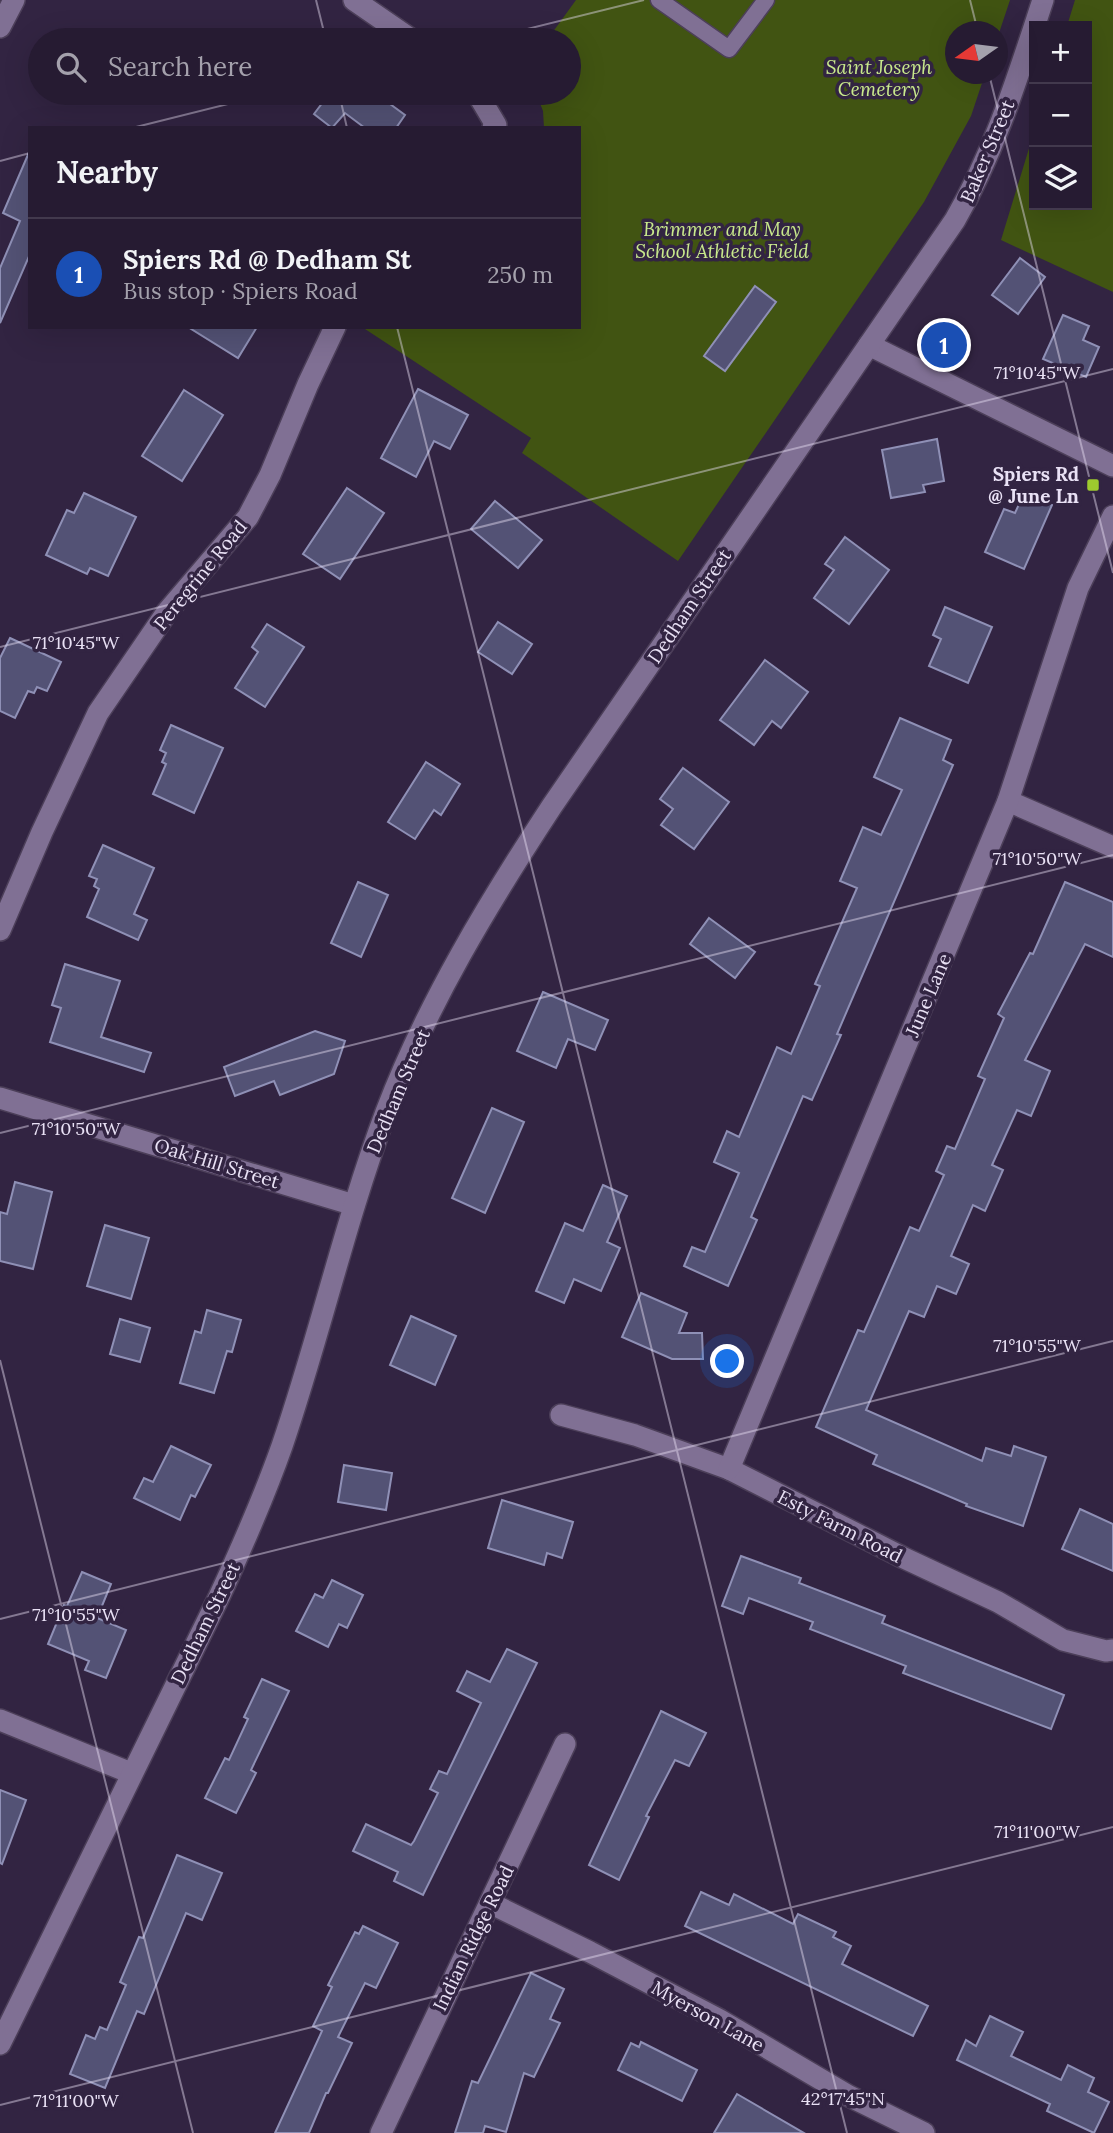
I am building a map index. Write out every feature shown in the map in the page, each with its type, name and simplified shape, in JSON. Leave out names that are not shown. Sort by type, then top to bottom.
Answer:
[{"type":"street","points":[[0,27],[14,0]]},
{"type":"street","points":[[354,0],[395,28]]},
{"type":"street","name":"Baker Street","points":[[955,220],[995,140],[1042,0]]},
{"type":"street","points":[[484,105],[495,126]]},
{"type":"street","name":"Dedham Street","points":[[0,2044],[219,1597],[268,1486],[296,1402],[354,1205],[402,1072],[441,993],[505,880],[674,627],[955,220]]},
{"type":"street","name":"Peregrine Road","points":[[0,930],[41,832],[98,713],[167,612],[247,517],[270,475],[334,329]]},
{"type":"street","points":[[869,345],[1113,466]]},
{"type":"street","name":"June Lane","points":[[729,1469],[1008,801],[1078,588],[1113,516]]},
{"type":"street","points":[[1008,801],[1113,847]]},
{"type":"street","name":"Oak Hill Street","points":[[0,1098],[354,1205]]},
{"type":"street","name":"Esty Farm Road","points":[[561,1415],[635,1435],[729,1469],[904,1558],[998,1602],[1063,1640],[1106,1651],[1113,1650]]},
{"type":"street","points":[[0,1720],[131,1773]]},
{"type":"street","name":"Indian Ridge Road","points":[[381,2133],[565,1744]]},
{"type":"street","name":"Myerson Lane","points":[[490,1903],[720,2020],[849,2096],[923,2133]]},
{"type":"lane","points":[[659,0],[729,49],[766,0]]},
{"type":"green space","name":"Brimmer and May School Athletic Field","points":[[576,0],[1010,0],[1003,21],[945,21],[945,84],[982,84],[971,116],[924,202],[678,561],[522,453],[531,438],[365,329],[581,329],[581,126],[544,126],[541,105],[581,105],[581,28],[556,28]]},
{"type":"green space","points":[[1075,0],[1113,0],[1113,292],[1001,240],[1029,148],[1029,210],[1092,210],[1092,21],[1069,21]]},
{"type":"building","points":[[321,105],[391,105],[405,115],[397,126],[362,126],[345,113],[334,126],[329,126],[314,114]]},
{"type":"building","points":[[28,155],[28,259],[0,323],[0,268],[20,221],[3,213]]},
{"type":"building","points":[[1020,258],[1045,277],[1018,314],[992,295]]},
{"type":"building","points":[[755,286],[776,302],[725,371],[704,356]]},
{"type":"building","points":[[1063,315],[1089,326],[1083,340],[1099,347],[1086,377],[1043,359]]},
{"type":"building","points":[[191,329],[256,329],[238,358]]},
{"type":"building","points":[[418,389],[468,415],[450,449],[434,441],[416,477],[381,458]]},
{"type":"building","points":[[184,390],[223,415],[182,481],[142,456]]},
{"type":"building","points":[[937,439],[944,481],[923,485],[925,492],[891,498],[882,450]]},
{"type":"building","points":[[347,488],[384,513],[340,579],[303,554]]},
{"type":"building","points":[[84,493],[136,517],[108,576],[90,568],[87,574],[46,555],[67,510],[74,513]]},
{"type":"building","points":[[1024,493],[1052,505],[1024,569],[985,552],[1004,509],[1015,513]]},
{"type":"building","points":[[495,501],[542,540],[518,568],[471,529]]},
{"type":"building","points":[[845,537],[889,570],[849,624],[814,598],[834,570],[825,564]]},
{"type":"building","points":[[945,607],[992,627],[968,683],[929,666],[941,639],[933,635]]},
{"type":"building","points":[[498,622],[532,644],[512,674],[478,652]]},
{"type":"building","points":[[267,624],[304,647],[265,707],[235,688],[258,652],[252,647]]},
{"type":"building","points":[[10,638],[61,662],[47,691],[37,687],[34,693],[28,691],[15,718],[0,711],[0,658]]},
{"type":"building","points":[[765,660],[808,692],[781,728],[772,721],[754,745],[720,720]]},
{"type":"building","points":[[900,718],[951,740],[943,760],[953,765],[837,1034],[841,1035],[812,1100],[803,1096],[751,1217],[757,1220],[728,1286],[684,1266],[692,1247],[705,1252],[739,1173],[714,1162],[727,1131],[739,1137],[777,1047],[791,1054],[820,986],[815,984],[857,888],[840,881],[863,827],[881,835],[902,790],[874,777]]},
{"type":"building","points":[[171,725],[223,748],[194,813],[153,794],[166,764],[162,762],[166,753],[160,750]]},
{"type":"building","points":[[426,762],[460,784],[441,815],[434,810],[415,839],[388,822]]},
{"type":"building","points":[[683,768],[729,802],[694,849],[661,825],[673,809],[660,799]]},
{"type":"building","points":[[103,845],[154,868],[134,914],[147,920],[138,940],[87,917],[99,889],[94,886],[97,879],[89,876]]},
{"type":"building","points":[[358,882],[388,895],[361,957],[331,943]]},
{"type":"building","points":[[1065,882],[1113,902],[1113,957],[1085,944],[1025,1060],[1050,1071],[1031,1116],[1017,1110],[992,1165],[1003,1170],[985,1211],[973,1205],[951,1256],[969,1264],[956,1294],[937,1286],[924,1317],[909,1311],[866,1410],[982,1461],[986,1448],[1011,1456],[1014,1446],[1046,1457],[1023,1526],[966,1506],[967,1504],[873,1464],[877,1455],[816,1427],[858,1330],[864,1332],[910,1227],[919,1231],[944,1175],[936,1171],[947,1146],[955,1149],[985,1079],[978,1076],[1004,1018],[998,1014],[1030,953],[1033,954]]},
{"type":"building","points":[[709,918],[755,952],[735,978],[690,944]]},
{"type":"building","points":[[65,964],[120,981],[101,1037],[151,1053],[144,1072],[50,1042],[61,1008],[52,1005]]},
{"type":"building","points":[[543,992],[608,1020],[595,1050],[568,1039],[556,1068],[517,1051]]},
{"type":"building","points":[[315,1031],[345,1041],[334,1074],[280,1095],[274,1081],[235,1096],[224,1067]]},
{"type":"building","points":[[492,1108],[524,1122],[485,1213],[452,1198]]},
{"type":"building","points":[[15,1182],[52,1192],[33,1269],[0,1261],[0,1212],[7,1214]]},
{"type":"building","points":[[603,1185],[627,1196],[607,1242],[620,1248],[601,1291],[574,1279],[564,1303],[536,1291],[565,1223],[583,1231]]},
{"type":"building","points":[[105,1225],[149,1238],[131,1299],[87,1286]]},
{"type":"building","points":[[641,1293],[687,1313],[679,1333],[702,1333],[703,1359],[672,1359],[622,1337]]},
{"type":"building","points":[[207,1310],[241,1320],[232,1352],[227,1351],[214,1393],[180,1383],[195,1331],[201,1333]]},
{"type":"building","points":[[411,1316],[456,1336],[435,1385],[390,1365]]},
{"type":"building","points":[[120,1319],[150,1328],[140,1362],[110,1354]]},
{"type":"building","points":[[171,1446],[211,1465],[195,1497],[191,1495],[180,1520],[134,1498],[144,1478],[153,1482]]},
{"type":"building","points":[[344,1465],[392,1473],[386,1510],[338,1502]]},
{"type":"building","points":[[502,1500],[573,1522],[562,1558],[547,1553],[544,1565],[488,1548]]},
{"type":"building","points":[[1080,1509],[1113,1524],[1113,1571],[1062,1549]]},
{"type":"building","points":[[741,1556],[801,1578],[799,1583],[885,1616],[882,1623],[1064,1695],[1051,1729],[903,1673],[906,1666],[810,1629],[813,1622],[749,1598],[743,1614],[722,1606]]},
{"type":"building","points":[[82,1572],[111,1584],[97,1618],[126,1630],[106,1678],[85,1670],[89,1661],[48,1644],[64,1605],[67,1606]]},
{"type":"building","points":[[332,1580],[363,1595],[347,1628],[339,1624],[328,1647],[296,1631],[315,1594],[323,1598]]},
{"type":"building","points":[[507,1649],[537,1663],[423,1895],[394,1881],[398,1872],[353,1851],[366,1824],[411,1845],[438,1793],[430,1789],[439,1771],[447,1774],[481,1703],[457,1691],[467,1671],[490,1682]]},
{"type":"building","points":[[262,1679],[289,1691],[251,1770],[256,1773],[236,1813],[205,1798],[225,1758],[229,1760],[248,1719],[244,1717]]},
{"type":"building","points":[[661,1711],[706,1733],[689,1766],[675,1760],[646,1816],[649,1817],[619,1880],[589,1865]]},
{"type":"building","points":[[0,1790],[26,1800],[2,1864],[0,1863]]},
{"type":"building","points":[[177,1855],[222,1873],[202,1920],[186,1913],[144,2014],[137,2011],[105,2088],[70,2074],[86,2035],[95,2039],[100,2027],[107,2030],[126,1985],[120,1982],[139,1937],[143,1938]]},
{"type":"building","points":[[701,1892],[729,1905],[734,1894],[793,1924],[798,1914],[836,1932],[833,1937],[851,1946],[842,1964],[928,2006],[913,2036],[685,1926]]},
{"type":"building","points":[[363,1926],[398,1943],[376,1988],[365,1983],[338,2037],[352,2043],[309,2133],[275,2133],[322,2031],[313,2026],[332,1987],[328,1985],[355,1932],[359,1934]]},
{"type":"building","points":[[531,1973],[564,1989],[550,2019],[560,2023],[534,2077],[524,2073],[506,2132],[485,2126],[483,2133],[455,2133],[472,2081],[478,2083]]},
{"type":"building","points":[[990,2016],[1023,2032],[1011,2056],[1061,2080],[1068,2065],[1094,2078],[1088,2092],[1109,2102],[1094,2133],[1047,2111],[1050,2104],[957,2060],[966,2040],[976,2046]]},
{"type":"building","points":[[641,2042],[697,2070],[682,2101],[618,2070],[631,2043],[639,2047]]},
{"type":"building","points":[[737,2094],[804,2133],[714,2133]]},
{"type":"place","name":"Spiers Rd @ Dedham St","points":[[944,345]]},
{"type":"place","name":"Spiers Rd @ June Ln","points":[[1093,485]]},
{"type":"park label","name":"Saint Joseph Cemetery","points":[[879,78]]}]
